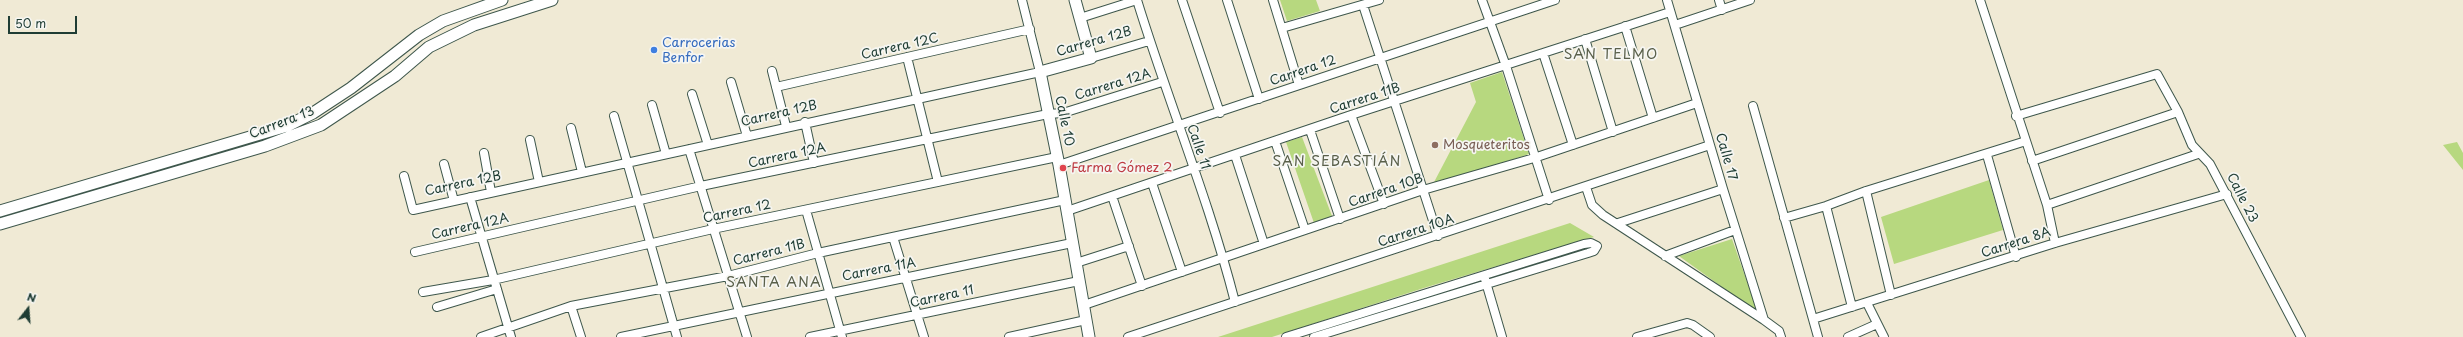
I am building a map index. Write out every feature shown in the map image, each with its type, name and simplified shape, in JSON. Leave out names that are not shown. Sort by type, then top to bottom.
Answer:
[{"type":"street","name":"Carrera 13","points":[[0,211],[286,126],[313,113],[352,88],[419,35],[443,21],[502,0]]},
{"type":"street","name":"Carrera 13","points":[[0,224],[265,146],[321,125],[395,76],[429,47],[474,25],[552,0]]},
{"type":"street","name":"Calle 10","points":[[1022,0],[1040,72],[1058,161],[1089,337]]},
{"type":"street","points":[[1075,0],[1092,58]]},
{"type":"street","points":[[1080,18],[1137,0]]},
{"type":"street","name":"Calle 11","points":[[1137,0],[1162,82],[1224,259],[1235,302]]},
{"type":"street","points":[[1182,0],[1220,113]]},
{"type":"street","points":[[1227,0],[1259,99]]},
{"type":"street","points":[[1273,0],[1299,85]]},
{"type":"street","points":[[1282,28],[1379,0]]},
{"type":"street","points":[[1482,0],[1506,66],[1534,158],[1549,200]]},
{"type":"street","name":"Carrera 12","points":[[423,292],[494,280],[713,229],[938,182],[1058,161],[1220,113],[1299,85],[1555,0]]},
{"type":"street","name":"Calle 17","points":[[1667,0],[1735,230],[1764,320]]},
{"type":"street","points":[[1719,0],[1722,10]]},
{"type":"street","points":[[1675,25],[1750,0]]},
{"type":"street","points":[[1980,0],[2016,116],[2026,141],[2047,205],[2055,243]]},
{"type":"street","points":[[1363,5],[1438,236]]},
{"type":"street","name":"Carrera 11B","points":[[481,337],[510,333],[571,306],[728,276],[818,253],[893,237],[1066,206],[1112,196],[1152,184],[1351,115],[1670,12]]},
{"type":"street","points":[[1625,26],[1653,118]]},
{"type":"street","name":"Carrera 12C","points":[[776,87],[1030,29]]},
{"type":"street","points":[[1585,39],[1613,132]]},
{"type":"street","name":"Carrera 12B","points":[[404,176],[413,210],[708,145],[786,126],[1040,72],[1149,41]]},
{"type":"street","points":[[1543,53],[1573,145]]},
{"type":"street","points":[[907,57],[919,98],[938,182]]},
{"type":"street","points":[[772,71],[786,126]]},
{"type":"street","name":"Calle 23","points":[[2016,116],[2157,74],[2178,112],[2192,146],[2198,154],[2210,164],[2301,337]]},
{"type":"street","points":[[731,82],[747,136]]},
{"type":"street","name":"Carrera 12A","points":[[415,252],[701,186],[1048,114],[1063,113],[1162,82]]},
{"type":"street","points":[[692,94],[708,145]]},
{"type":"street","name":"Carrera 10B","points":[[1084,305],[1224,259],[1423,190],[1534,158],[1697,103]]},
{"type":"street","points":[[652,105],[666,154]]},
{"type":"street","points":[[1753,106],[1818,337]]},
{"type":"street","points":[[2032,161],[2178,112]]},
{"type":"street","points":[[1351,115],[1384,204]]},
{"type":"street","points":[[614,116],[649,245],[677,337]]},
{"type":"street","points":[[805,122],[814,163]]},
{"type":"street","points":[[571,128],[582,172]]},
{"type":"street","points":[[1310,130],[1340,219]]},
{"type":"street","points":[[530,140],[539,182]]},
{"type":"street","points":[[1275,141],[1305,230]]},
{"type":"street","points":[[1784,218],[1826,206],[1866,191],[1987,155],[2026,141]]},
{"type":"street","name":"Carrera 10A","points":[[1128,337],[1549,200],[1710,145]]},
{"type":"street","points":[[689,149],[747,337]]},
{"type":"street","points":[[484,153],[491,192]]},
{"type":"street","points":[[2047,205],[2198,154]]},
{"type":"street","points":[[1235,155],[1264,244]]},
{"type":"street","points":[[1987,155],[2016,257]]},
{"type":"street","points":[[444,164],[454,200]]},
{"type":"street","points":[[1152,184],[1182,272]]},
{"type":"street","points":[[1586,187],[1592,205],[1664,256],[1764,320],[1779,331],[1782,337]]},
{"type":"street","points":[[1618,223],[1723,189]]},
{"type":"street","points":[[1866,191],[1891,295]]},
{"type":"street","points":[[64,192],[68,204]]},
{"type":"street","name":"Carrera 8A","points":[[1813,319],[2016,257],[2055,243],[2227,194]]},
{"type":"street","points":[[1112,196],[1142,286]]},
{"type":"street","points":[[470,197],[510,333]]},
{"type":"street","points":[[1826,206],[1852,307]]},
{"type":"street","points":[[806,210],[841,334]]},
{"type":"street","points":[[1664,256],[1735,230]]},
{"type":"street","points":[[893,237],[924,337]]},
{"type":"street","name":"Carrera 11A","points":[[621,337],[829,292],[1072,243]]},
{"type":"street","points":[[1286,337],[1483,274],[1584,244],[1591,243],[1597,246],[1594,251],[1588,253],[1314,337]]},
{"type":"street","points":[[1076,263],[1129,246]]},
{"type":"street","points":[[1483,274],[1502,337]]},
{"type":"street","name":"Carrera 11","points":[[810,337],[841,334],[917,315],[1079,281]]},
{"type":"street","points":[[436,307],[497,289]]},
{"type":"street","points":[[1866,303],[1884,337]]},
{"type":"street","points":[[571,306],[581,337]]},
{"type":"street","points":[[1009,337],[1086,320]]},
{"type":"street","points":[[1637,337],[1687,323],[1693,325],[1710,337]]},
{"type":"street","points":[[1848,337],[1876,324]]},
{"type":"green space","points":[[1280,0],[1316,0],[1320,11],[1287,21]]},
{"type":"green space","points":[[1502,72],[1529,154],[1432,186],[1476,102],[1470,83]]},
{"type":"green space","points":[[1302,137],[1332,216],[1314,223],[1286,142]]},
{"type":"green space","points":[[2457,142],[2463,153],[2463,170],[2443,145]]},
{"type":"green space","points":[[1989,180],[2003,230],[1894,264],[1881,217]]},
{"type":"green space","points":[[1570,223],[1594,237],[1427,287],[1272,337],[1218,337]]},
{"type":"green space","points":[[1732,239],[1758,313],[1679,256]]},
{"type":"place","name":"Carrocerias Benfor","points":[[654,50]]},
{"type":"place","name":"Mosqueteritos","points":[[1435,145]]},
{"type":"place","name":"Farma Gómez 2","points":[[1063,168]]},
{"type":"district","name":"SAN TELMO","points":[[1611,55]]},
{"type":"district","name":"SAN SEBASTIÁN","points":[[1337,162]]},
{"type":"district","name":"SANTA ANA","points":[[774,283]]}]
